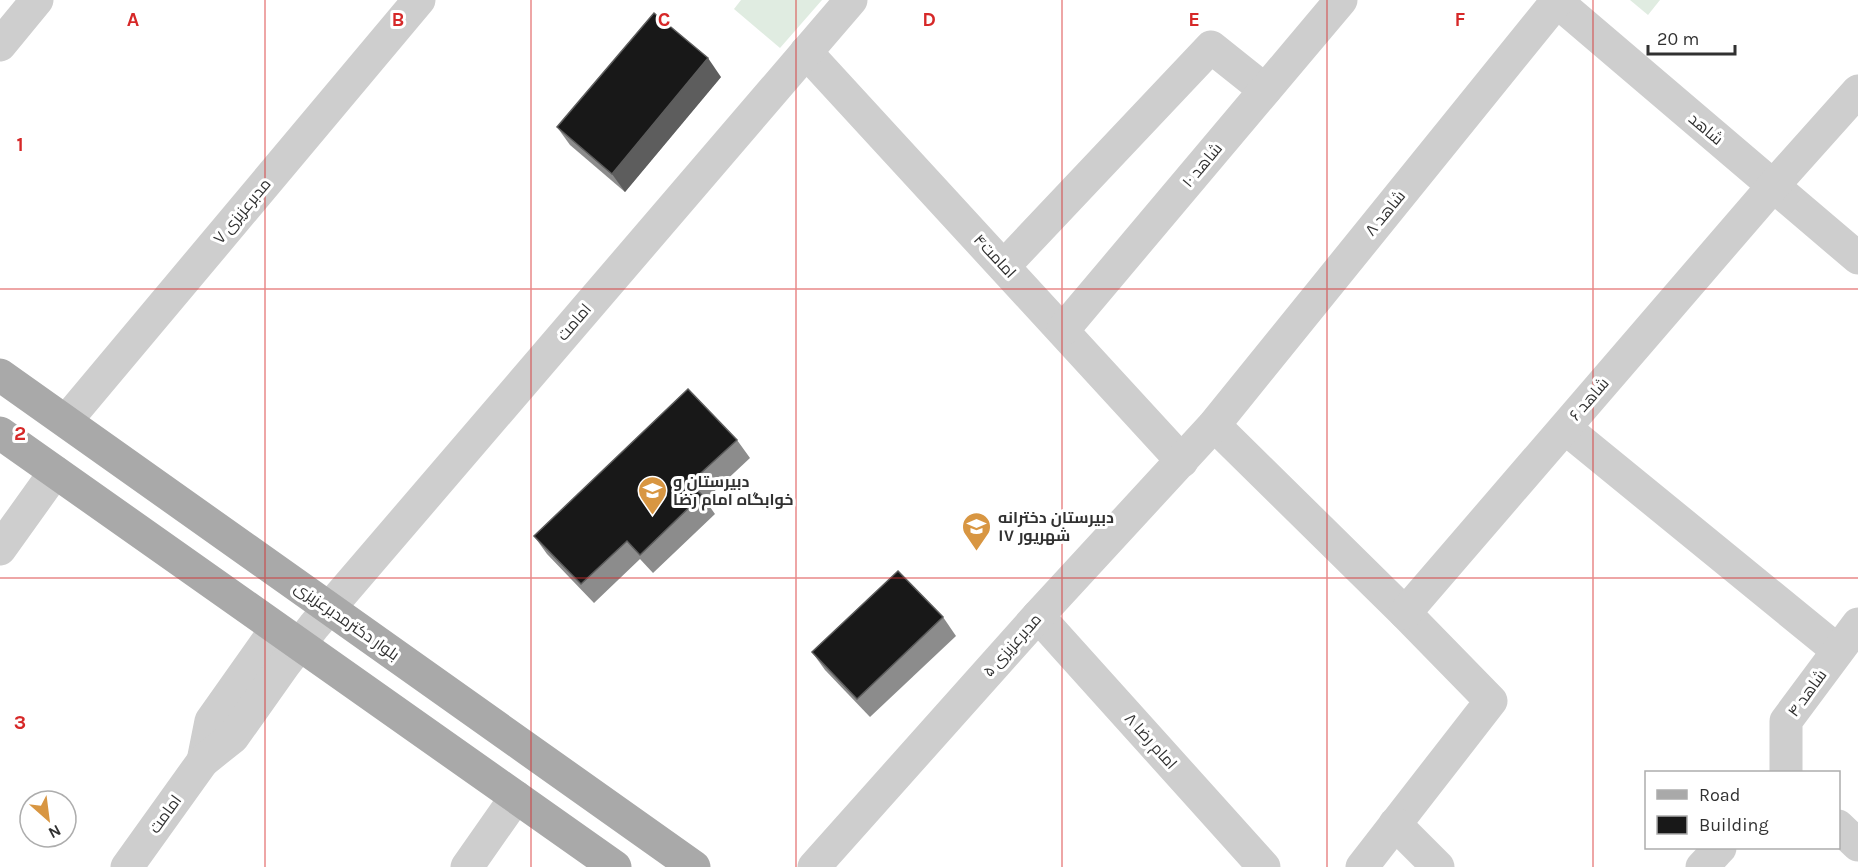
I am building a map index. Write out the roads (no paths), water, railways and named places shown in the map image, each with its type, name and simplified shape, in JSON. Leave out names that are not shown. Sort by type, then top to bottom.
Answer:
[{"type":"main road","name":"بلوار دکترمدبرعزیزی","points":[[0,375],[694,867]]},
{"type":"main road","points":[[0,434],[615,867]]},
{"type":"street","points":[[0,45],[37,0]]},
{"type":"street","name":"مدبرعزیزی ۷","points":[[66,421],[419,0]]},
{"type":"street","name":"امامت","points":[[127,867],[203,761],[211,721],[287,637],[330,608],[851,0]]},
{"type":"street","name":"شاهد ۱۰","points":[[1063,330],[1341,0]]},
{"type":"street","name":"شاهد","points":[[1556,1],[1858,258]]},
{"type":"street","name":"شاهد ۸","points":[[1214,425],[1556,1]]},
{"type":"street","points":[[1004,266],[1211,47],[1265,90]]},
{"type":"street","name":"امامت۴","points":[[806,52],[1182,461]]},
{"type":"street","name":"شاهد ۶","points":[[1405,613],[1773,186],[1858,91]]},
{"type":"street","points":[[1214,425],[1491,701],[1362,867]]},
{"type":"street","name":"مدبرعزیزی ۵","points":[[814,867],[1038,616],[1214,425]]},
{"type":"street","points":[[1565,428],[1837,650]]},
{"type":"street","points":[[0,549],[55,472]]},
{"type":"street","name":"امام رضا ۸","points":[[1038,616],[1264,867]]},
{"type":"street","name":"شاهد ۴","points":[[1786,771],[1786,721],[1858,624]]},
{"type":"street","points":[[467,867],[516,797]]},
{"type":"street","points":[[1395,824],[1438,867]]},
{"type":"street","points":[[1840,827],[1858,845]]},
{"type":"street","points":[[1702,867],[1719,849]]},
{"type":"place","name":"دبیرستان و خوابگاه امام رضا","points":[[652,516]]},
{"type":"place","name":"دبیرستان دخترانه ۱۷ شهریور","points":[[977,552]]}]
